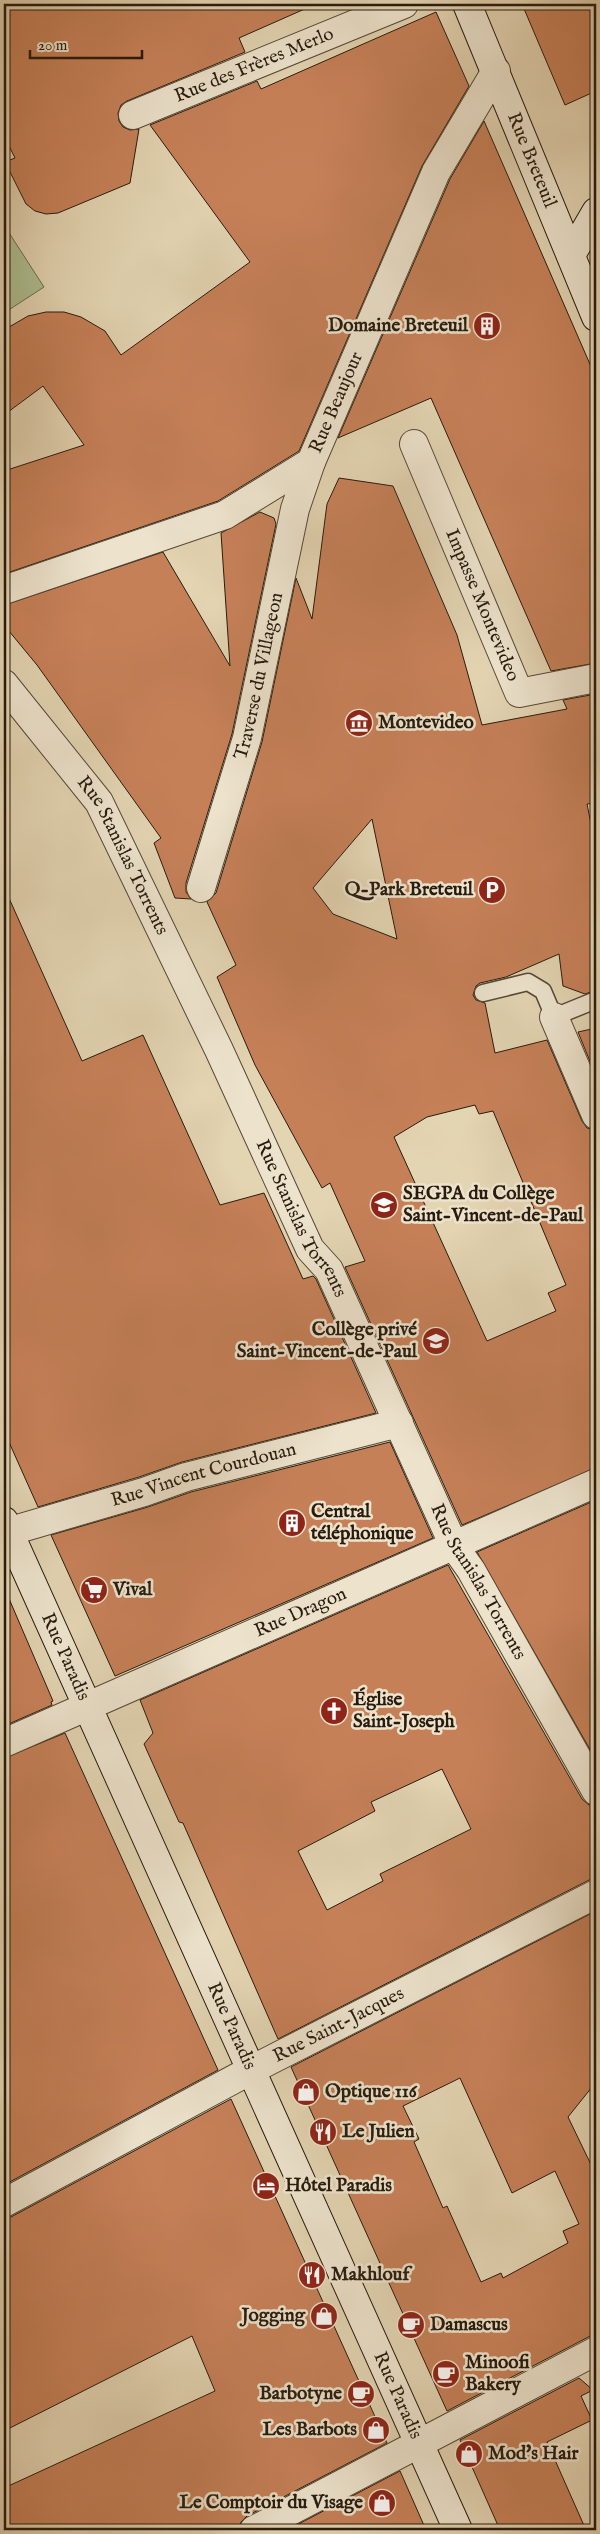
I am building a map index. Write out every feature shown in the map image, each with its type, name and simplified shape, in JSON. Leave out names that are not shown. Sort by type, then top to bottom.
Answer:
[{"type":"street","name":"Rue des Frères Merlo","points":[[133,114],[404,4]]},
{"type":"street","name":"Rue Breteuil","points":[[467,4],[596,317]]},
{"type":"street","name":"Rue Beaujour","points":[[4,590],[225,515],[311,462],[436,172],[496,71]]},
{"type":"street","points":[[571,255],[596,212]]},
{"type":"street","name":"Impasse Montevideo","points":[[414,444],[519,693],[596,678]]},
{"type":"street","name":"Traverse du Villageon","points":[[201,888],[247,738],[295,509],[311,462]]},
{"type":"street","name":"Rue Stanislas Torrents","points":[[4,684],[99,802],[219,1050],[310,1249],[329,1270],[454,1546],[471,1570],[596,1791]]},
{"type":"street","points":[[554,1017],[596,1115]]},
{"type":"street","name":"Rue Vincent Courdouan","points":[[5,1529],[144,1492],[186,1476],[399,1423]]},
{"type":"street","name":"Rue Dragon","points":[[4,1743],[596,1483]]},
{"type":"street","name":"Rue Paradis","points":[[5,1529],[458,2530]]},
{"type":"street","name":"Rue Saint-Jacques","points":[[4,2203],[251,2070],[596,1894]]},
{"type":"street","points":[[254,2530],[420,2445],[596,2350]]},
{"type":"lane","points":[[483,993],[528,982],[544,992],[554,1017],[596,1000]]},
{"type":"green space","points":[[4,225],[44,287],[4,313]]},
{"type":"building","points":[[4,4],[316,4],[239,38],[245,52],[121,105],[118,113],[119,121],[123,127],[130,130],[139,129],[130,183],[58,213],[46,214],[35,211],[26,204],[5,162],[15,158],[4,136]]},
{"type":"building","points":[[522,4],[596,4],[596,91],[565,105]]},
{"type":"building","points":[[436,12],[469,86],[422,166],[299,451],[218,501],[4,574],[4,471],[84,445],[43,386],[4,415],[4,330],[28,316],[46,312],[64,312],[81,317],[105,331],[121,355],[250,262],[150,125],[257,81],[261,89]]},
{"type":"building","points":[[484,121],[596,378],[596,663],[551,671],[431,398],[338,438],[450,179]]},
{"type":"building","points":[[339,478],[393,486],[457,635],[482,725],[567,709],[563,700],[596,694],[596,803],[587,804],[596,849],[596,990],[585,994],[563,986],[559,954],[506,977],[480,983],[476,986],[473,995],[476,1000],[485,1003],[495,1053],[547,1040],[582,1121],[587,1128],[596,1130],[596,1468],[462,1525],[345,1267],[365,1261],[330,1183],[322,1188],[255,1065],[217,977],[236,965],[207,902],[216,893],[262,742],[296,578],[312,619],[327,504]],"holes":[[[372,819],[397,939],[333,914],[313,888]],[[475,1105],[479,1114],[493,1111],[566,1285],[548,1293],[556,1311],[487,1341],[394,1137],[427,1117]]]},
{"type":"building","points":[[260,512],[274,518],[276,524],[232,734],[186,883],[186,892],[191,899],[175,898],[154,843],[161,838],[37,665],[4,625],[4,605],[163,552],[230,666],[221,533]]},
{"type":"building","points":[[4,887],[82,1061],[143,1035],[220,1205],[264,1193],[303,1279],[313,1276],[316,1279],[376,1413],[182,1462],[38,1507],[4,1431]]},
{"type":"building","points":[[596,1028],[596,1076],[578,1032]]},
{"type":"building","points":[[390,1442],[433,1538],[115,1676],[51,1535],[148,1507],[191,1492]]},
{"type":"building","points":[[596,1500],[596,1760],[477,1552]]},
{"type":"building","points":[[448,1565],[582,1799],[589,1805],[596,1807],[596,1878],[278,2039],[183,1823],[179,1822],[144,1744],[153,1733],[140,1700]],"holes":[[[442,1769],[471,1829],[380,1874],[383,1881],[327,1910],[298,1851],[375,1811],[371,1802]]]},
{"type":"building","points":[[4,1587],[53,1701],[51,1702],[52,1705],[4,1726]]},
{"type":"building","points":[[65,1733],[218,2070],[4,2185],[4,1758]]},
{"type":"building","points":[[596,1911],[596,2082],[568,2117],[596,2175],[596,2333],[447,2411],[291,2067]],"holes":[[[460,2078],[512,2193],[555,2171],[579,2224],[563,2231],[568,2243],[503,2278],[501,2273],[481,2282],[447,2206],[443,2208],[414,2142],[419,2139],[403,2106]]]},
{"type":"building","points":[[231,2099],[387,2443],[247,2516],[241,2522],[239,2530],[4,2530],[4,2488],[215,2391],[192,2336],[4,2431],[4,2219],[11,2217]]},
{"type":"building","points":[[579,2378],[593,2390],[581,2396],[592,2420],[547,2442],[586,2530],[500,2530],[460,2440]]},
{"type":"building","points":[[400,2471],[426,2530],[287,2530]]},
{"type":"place","name":"Domaine Breteuil","points":[[487,326]]},
{"type":"place","name":"Montevideo","points":[[359,723]]},
{"type":"place","name":"Q-Park Breteuil","points":[[492,890]]},
{"type":"place","name":"SEGPA du Collège Saint-Vincent-de-Paul","points":[[384,1205]]},
{"type":"place","name":"Collège privé Saint-Vincent-de-Paul","points":[[436,1341]]},
{"type":"place","name":"Central téléphonique","points":[[292,1523]]},
{"type":"place","name":"Vival","points":[[94,1590]]},
{"type":"place","name":"Église Saint-Joseph","points":[[334,1711]]},
{"type":"place","name":"Optique 116","points":[[306,2092]]},
{"type":"place","name":"Le Julien","points":[[323,2132]]},
{"type":"place","name":"Hôtel Paradis","points":[[266,2186]]},
{"type":"place","name":"Makhlouf","points":[[312,2275]]},
{"type":"place","name":"Jogging","points":[[324,2316]]},
{"type":"place","name":"Damascus","points":[[411,2325]]},
{"type":"place","name":"Minoofi Bakery","points":[[446,2374]]},
{"type":"place","name":"Barbotyne","points":[[361,2394]]},
{"type":"place","name":"Les Barbots","points":[[376,2430]]},
{"type":"place","name":"Mod's Hair","points":[[469,2454]]},
{"type":"place","name":"Le Comptoir du Visage","points":[[382,2503]]}]
